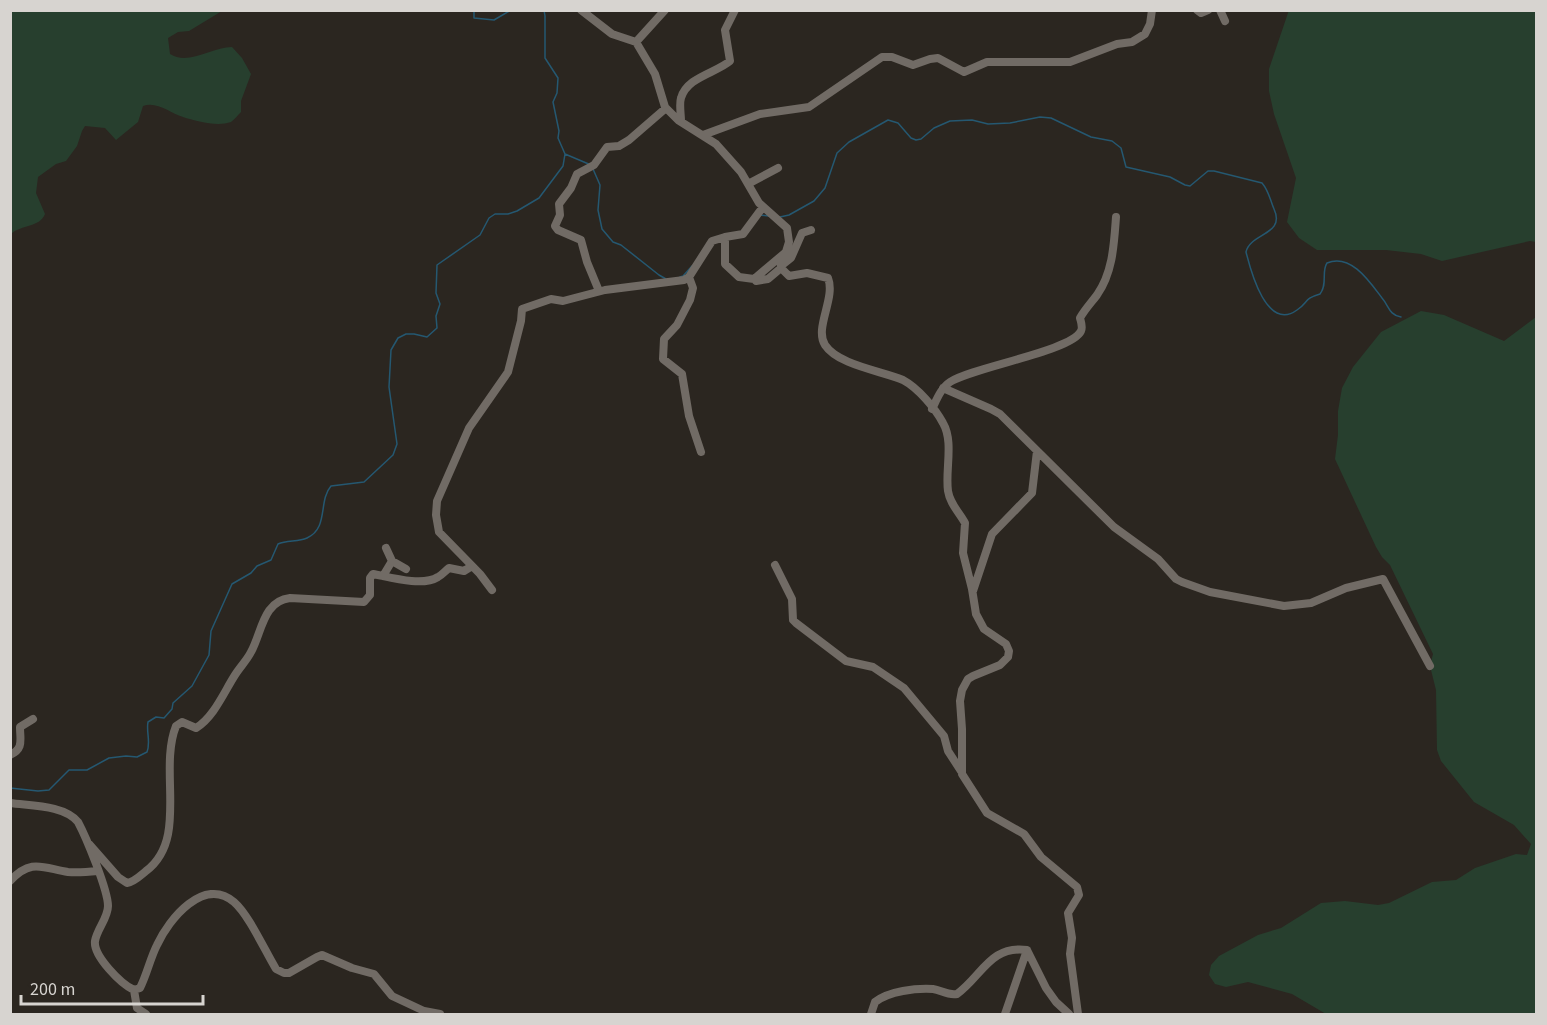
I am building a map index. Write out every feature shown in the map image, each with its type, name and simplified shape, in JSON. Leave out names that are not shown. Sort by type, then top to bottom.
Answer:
[{"type":"street","points":[[581,10],[612,34],[636,42],[655,74],[662,102],[666,108],[716,144],[736,166],[763,207],[787,228],[789,242],[781,267]]},
{"type":"street","points":[[636,42],[665,10]]},
{"type":"street","points":[[681,121],[681,98],[684,92],[701,77],[730,60],[725,30],[735,10]]},
{"type":"street","points":[[703,135],[760,114],[809,107],[882,57],[892,57],[913,65],[938,58],[964,72],[987,63],[1070,62],[1113,45],[1138,40],[1148,29],[1152,10]]},
{"type":"street","points":[[1197,10],[1201,13],[1208,10]]},
{"type":"street","points":[[1220,10],[1225,21]]},
{"type":"street","points":[[599,291],[581,240],[558,230],[555,226],[560,215],[559,204],[571,188],[577,174],[596,163],[607,147],[619,146],[635,136],[666,108]]},
{"type":"street","points":[[748,184],[778,168]]},
{"type":"street","points":[[492,590],[439,532],[436,514],[438,496],[469,429],[508,372],[522,310],[526,306],[551,299],[563,302],[599,291],[684,280],[689,277],[708,245],[714,240],[743,234],[763,207]]},
{"type":"street","points":[[932,409],[944,388],[951,381],[1036,353],[1079,334],[1082,329],[1080,318],[1097,294],[1110,266],[1116,217]]},
{"type":"street","points":[[725,237],[724,260],[728,268],[739,277],[756,281],[768,279],[791,258],[802,233],[810,230]]},
{"type":"street","points":[[754,279],[786,252]]},
{"type":"street","points":[[781,267],[789,276],[807,273],[828,278],[829,297],[822,329],[826,347],[846,360],[905,381],[918,392],[946,429],[948,492],[955,509],[965,523],[963,553],[973,592],[974,609],[981,626],[1006,644],[1009,651],[1008,657],[999,665],[973,676],[964,685],[960,701],[961,771]]},
{"type":"street","points":[[689,277],[693,288],[690,300],[677,325],[664,339],[663,357],[664,361],[682,374],[689,416],[701,452]]},
{"type":"street","points":[[944,388],[992,408],[1114,527],[1158,559],[1176,579],[1236,597],[1284,606],[1311,603],[1347,588],[1383,579],[1431,666]]},
{"type":"street","points":[[973,592],[992,534],[1032,494],[1037,451]]},
{"type":"street","points":[[386,548],[392,561],[406,569]]},
{"type":"street","points":[[384,576],[392,561]]},
{"type":"street","points":[[775,565],[792,598],[793,620],[846,661],[873,667],[904,688],[944,736],[948,751],[987,813],[1019,830],[1041,856],[1077,887],[1079,896],[1068,913],[1072,938],[1070,962],[1078,1014]]},
{"type":"street","points":[[87,841],[118,877],[127,883],[155,865],[169,834],[170,761],[177,724],[182,722],[196,728],[209,716],[251,652],[266,615],[282,599],[364,602],[370,596],[370,577],[373,574],[400,580],[425,580],[437,578],[450,568],[464,571],[472,566]]},
{"type":"street","points":[[10,756],[21,746],[20,727],[33,719]]},
{"type":"street","points":[[10,803],[59,811],[73,816],[78,822],[87,841],[108,906],[95,942],[97,954],[125,986],[134,990],[140,988],[147,967],[167,927],[186,907],[210,892],[234,902],[245,916],[276,969],[289,973],[316,957],[322,956],[374,974],[393,996],[424,1011],[440,1014]]},
{"type":"street","points":[[10,881],[24,869],[33,866],[44,866],[68,872],[98,872]]},
{"type":"street","points":[[871,1014],[875,1002],[890,994],[932,989],[951,995],[957,994],[988,962],[1003,951],[1027,950]]},
{"type":"street","points":[[1005,1014],[1027,950]]},
{"type":"street","points":[[1027,950],[1046,988],[1068,1014]]},
{"type":"street","points":[[134,990],[137,1008],[146,1014]]},
{"type":"green space","points":[[11,10],[222,11],[189,31],[178,32],[168,38],[170,54],[184,58],[232,47],[242,58],[251,74],[241,101],[241,112],[231,122],[213,124],[183,117],[158,106],[143,106],[138,122],[116,140],[105,128],[85,126],[77,146],[66,161],[56,164],[38,177],[36,193],[45,214],[39,222],[11,234]]},
{"type":"green space","points":[[1289,10],[1536,11],[1536,242],[1530,241],[1442,261],[1421,254],[1386,250],[1317,250],[1299,238],[1287,222],[1296,178],[1274,114],[1269,91],[1269,69]]},
{"type":"green space","points":[[1421,311],[1444,315],[1504,341],[1536,317],[1536,1014],[1326,1014],[1292,994],[1248,982],[1226,987],[1215,984],[1209,975],[1211,965],[1219,956],[1258,935],[1281,928],[1321,903],[1345,901],[1378,905],[1389,903],[1432,882],[1456,880],[1475,868],[1516,854],[1527,855],[1531,844],[1514,825],[1474,802],[1441,761],[1437,750],[1436,690],[1430,666],[1433,654],[1390,565],[1376,547],[1335,459],[1342,388],[1353,367],[1381,332]]},
{"type":"waterway","points":[[474,10],[474,18],[494,20],[511,10]]},
{"type":"waterway","points":[[10,788],[49,790],[69,770],[87,770],[109,758],[137,757],[147,752],[148,722],[156,717],[164,718],[172,709],[173,703],[192,686],[209,655],[211,631],[232,584],[251,573],[257,566],[271,560],[278,544],[304,539],[314,534],[321,521],[325,499],[331,486],[364,482],[393,455],[397,444],[389,387],[391,350],[398,338],[406,334],[427,337],[437,328],[436,316],[440,304],[436,293],[437,265],[480,235],[489,218],[495,214],[517,211],[539,198],[563,166],[565,154],[558,138],[559,131],[553,102],[557,93],[558,78],[545,58],[544,10]]},
{"type":"waterway","points":[[780,217],[789,215],[814,201],[825,188],[837,153],[849,142],[888,120],[898,123],[911,138],[916,140],[950,121],[972,120],[988,124],[1010,123],[1040,117],[1051,118],[1091,137],[1112,141],[1121,148],[1126,167],[1170,177],[1190,186],[1208,171],[1262,183],[1274,209],[1275,224],[1254,241],[1246,252],[1262,297],[1277,313],[1286,315],[1297,310],[1308,299],[1320,294],[1324,286],[1325,267],[1327,263],[1336,261],[1352,265],[1359,271],[1372,284],[1392,312],[1401,317]]},
{"type":"waterway","points":[[565,154],[591,165]]},
{"type":"waterway","points":[[593,169],[600,185],[598,210],[602,229],[613,242],[621,245],[666,279]]},
{"type":"waterway","points":[[759,215],[769,216]]},
{"type":"waterway","points":[[680,277],[692,266]]}]
